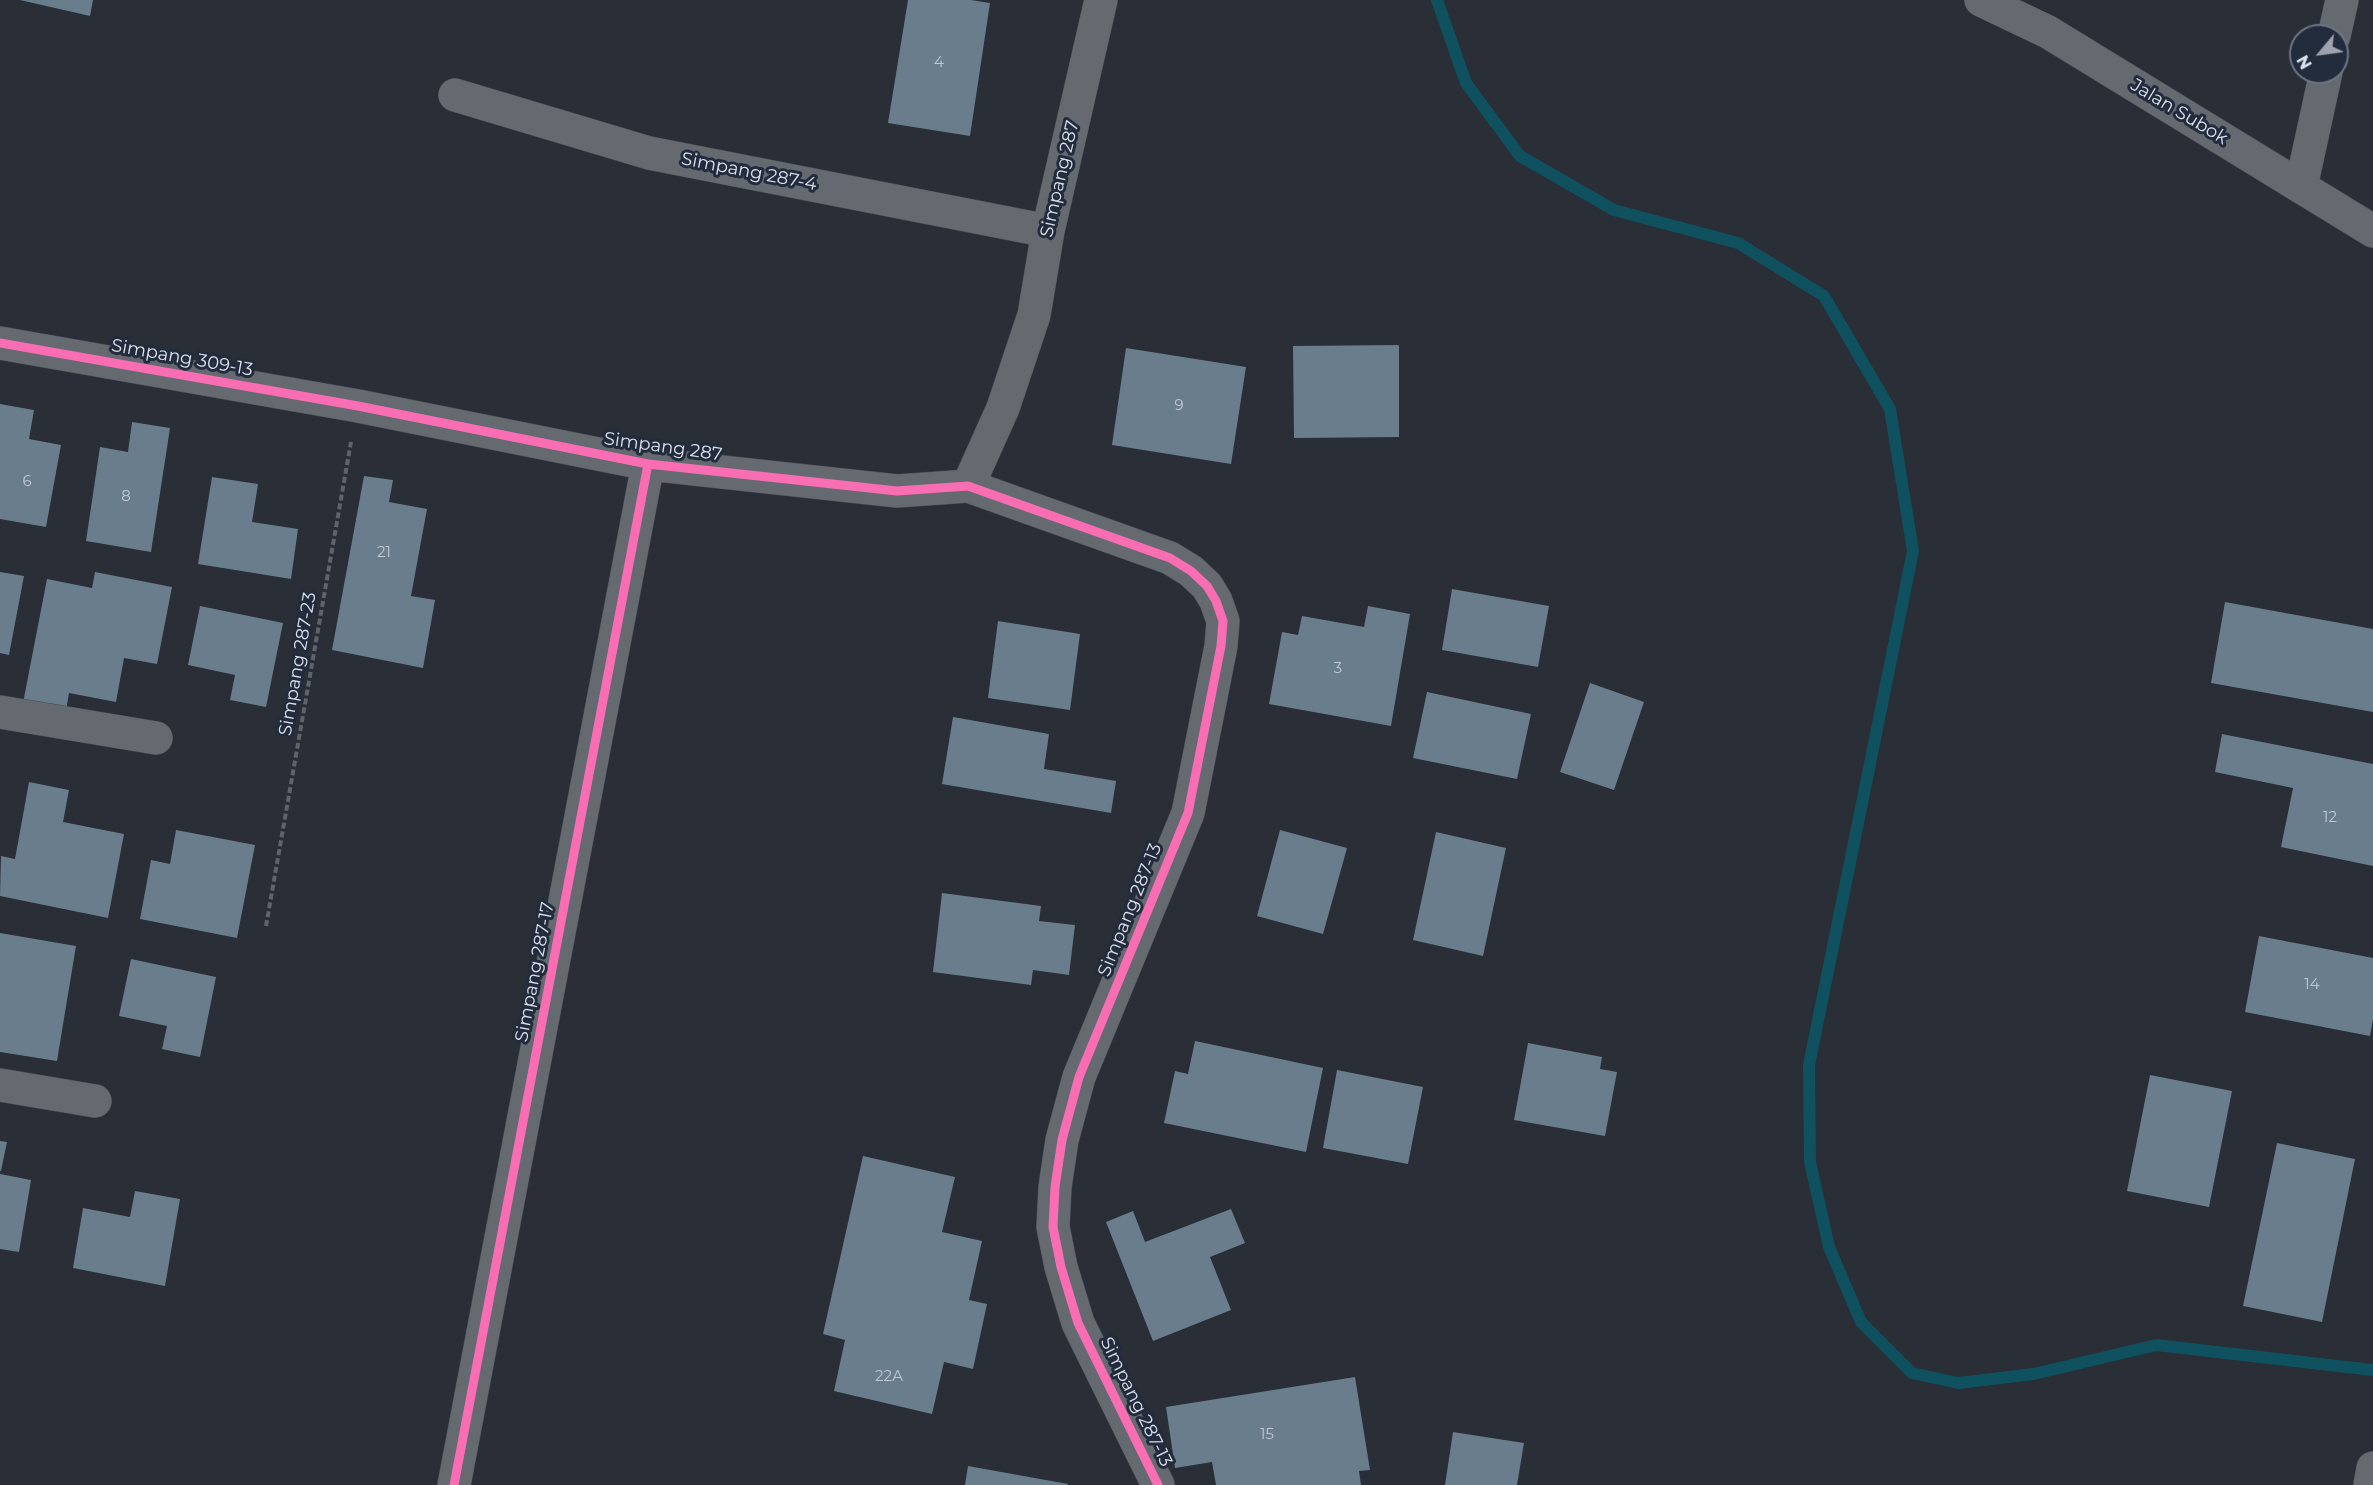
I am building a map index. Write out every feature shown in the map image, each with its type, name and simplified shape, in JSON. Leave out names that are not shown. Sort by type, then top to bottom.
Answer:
[{"type":"street","name":"Simpang 287","points":[[357,406],[648,464],[897,491],[968,486],[1003,408],[1034,315],[1048,231],[1101,0]]},
{"type":"street","name":"Jalan Subok","points":[[1981,0],[2048,32],[2373,231]]},
{"type":"street","points":[[2337,24],[2342,0]]},
{"type":"street","points":[[2301,187],[2323,84]]},
{"type":"street","name":"Simpang 287-4","points":[[455,95],[648,153],[1048,231]]},
{"type":"street","name":"Simpang 309-13","points":[[0,343],[357,406]]},
{"type":"street","name":"Simpang 287-17","points":[[454,1485],[648,464]]},
{"type":"street","name":"Simpang 287-13","points":[[968,486],[1170,558],[1191,571],[1207,586],[1216,601],[1223,621],[1221,645],[1188,813],[1079,1077],[1062,1140],[1055,1186],[1053,1227],[1061,1268],[1078,1323],[1158,1485]]},
{"type":"street","points":[[0,712],[156,738]]},
{"type":"street","points":[[0,1085],[95,1101]]},
{"type":"street","points":[[2370,1485],[2373,1468]]},
{"type":"building","points":[[20,0],[93,0],[90,16]]},
{"type":"building","points":[[908,0],[971,0],[990,3],[970,136],[888,123]]},
{"type":"building","points":[[1399,345],[1399,437],[1294,438],[1293,346]]},
{"type":"building","points":[[1126,348],[1246,367],[1231,464],[1112,445]]},
{"type":"building","points":[[0,404],[34,410],[29,439],[61,445],[46,527],[0,519]]},
{"type":"building","points":[[132,422],[170,428],[151,552],[86,541],[100,447],[128,452]]},
{"type":"building","points":[[364,476],[393,480],[389,502],[427,509],[411,596],[435,600],[423,668],[332,650]]},
{"type":"building","points":[[212,477],[258,484],[252,522],[298,529],[291,579],[198,564]]},
{"type":"building","points":[[0,572],[24,576],[9,655],[0,653]]},
{"type":"building","points":[[95,572],[172,587],[157,664],[124,658],[116,702],[69,693],[66,711],[23,703],[47,579],[92,588]]},
{"type":"building","points":[[1452,589],[1549,606],[1538,667],[1442,650]]},
{"type":"building","points":[[2225,602],[2373,629],[2373,712],[2211,683]]},
{"type":"building","points":[[200,606],[283,623],[266,707],[230,700],[235,675],[188,665]]},
{"type":"building","points":[[1368,606],[1410,614],[1391,726],[1269,704],[1282,632],[1298,635],[1302,616],[1364,627]]},
{"type":"building","points":[[998,621],[1080,634],[1070,710],[988,698]]},
{"type":"building","points":[[1590,683],[1644,702],[1614,790],[1560,772]]},
{"type":"building","points":[[1427,692],[1531,714],[1517,779],[1413,758]]},
{"type":"building","points":[[953,717],[1049,734],[1044,769],[1116,781],[1111,813],[942,784]]},
{"type":"building","points":[[2222,734],[2373,764],[2373,866],[2281,847],[2293,788],[2215,772]]},
{"type":"building","points":[[29,782],[69,790],[63,822],[124,834],[108,918],[0,896],[1,856],[15,859]]},
{"type":"building","points":[[176,830],[255,845],[237,938],[140,919],[151,860],[170,864]]},
{"type":"building","points":[[1280,830],[1347,848],[1323,934],[1257,916]]},
{"type":"building","points":[[1436,832],[1506,848],[1483,956],[1413,940]]},
{"type":"building","points":[[942,893],[1041,906],[1039,921],[1075,925],[1069,975],[1033,970],[1031,985],[933,972]]},
{"type":"building","points":[[0,933],[76,946],[57,1061],[0,1052]]},
{"type":"building","points":[[2259,936],[2373,958],[2373,1019],[2370,1036],[2245,1012]]},
{"type":"building","points":[[131,959],[216,977],[200,1057],[162,1049],[167,1026],[119,1016]]},
{"type":"building","points":[[1195,1041],[1323,1068],[1306,1152],[1164,1123],[1175,1071],[1188,1074]]},
{"type":"building","points":[[1528,1043],[1602,1057],[1600,1069],[1617,1072],[1605,1136],[1514,1120]]},
{"type":"building","points":[[1337,1070],[1423,1087],[1408,1164],[1323,1148]]},
{"type":"building","points":[[2150,1075],[2232,1091],[2209,1207],[2127,1191]]},
{"type":"building","points":[[0,1141],[7,1142],[1,1171],[0,1171]]},
{"type":"building","points":[[2277,1143],[2355,1159],[2322,1322],[2243,1306]]},
{"type":"building","points":[[863,1156],[955,1177],[942,1232],[982,1241],[969,1300],[987,1304],[973,1369],[944,1362],[932,1414],[834,1391],[845,1340],[823,1334]]},
{"type":"building","points":[[0,1174],[31,1180],[19,1252],[0,1249]]},
{"type":"building","points":[[135,1191],[180,1199],[165,1286],[73,1268],[83,1208],[130,1217]]},
{"type":"building","points":[[1231,1209],[1245,1243],[1210,1257],[1231,1310],[1153,1341],[1106,1222],[1133,1211],[1145,1242]]},
{"type":"building","points":[[1355,1377],[1370,1470],[1359,1471],[1361,1485],[1216,1485],[1212,1462],[1175,1468],[1166,1407]]},
{"type":"building","points":[[1453,1432],[1524,1443],[1517,1485],[1445,1485]]},
{"type":"building","points":[[968,1466],[1068,1484],[1068,1485],[965,1485]]},
{"type":"waterway","points":[[1437,0],[1466,83],[1520,156],[1614,210],[1738,243],[1824,296],[1890,409],[1913,551],[1809,1065],[1810,1162],[1829,1247],[1861,1322],[1912,1373],[1958,1383],[2034,1374],[2156,1345],[2373,1370]]},
{"type":"cycle path","points":[[0,343],[358,406],[648,464],[897,491],[968,486],[1170,558],[1191,571],[1207,586],[1216,601],[1223,621],[1221,646],[1188,813],[1079,1077],[1062,1140],[1055,1187],[1053,1227],[1061,1267],[1078,1323],[1158,1485]]},
{"type":"cycle path","points":[[454,1485],[648,464]]}]
